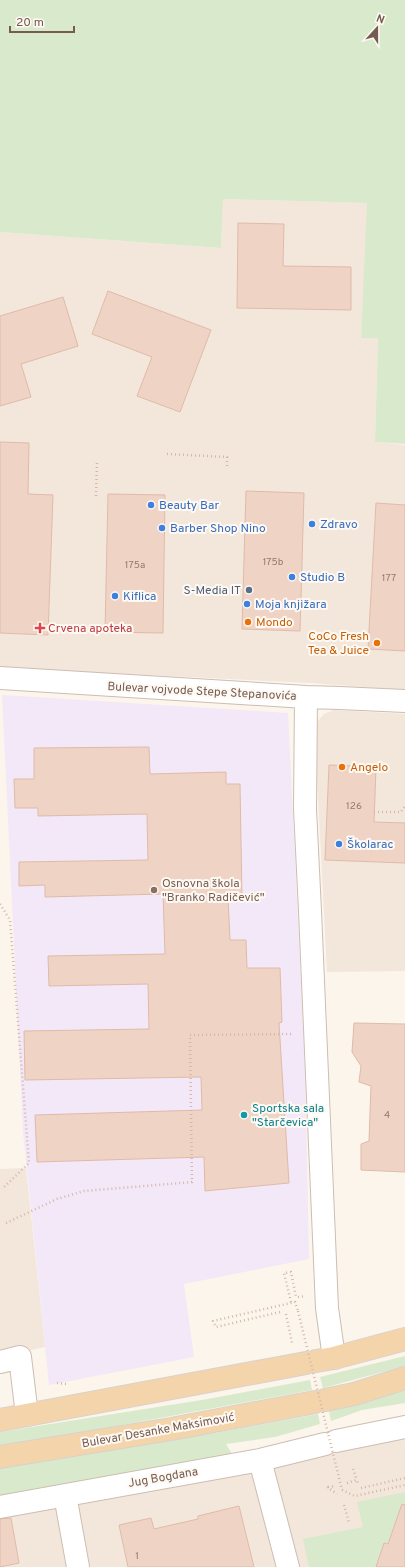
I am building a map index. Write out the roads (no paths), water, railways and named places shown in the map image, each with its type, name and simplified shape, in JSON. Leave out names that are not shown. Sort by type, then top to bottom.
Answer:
[{"type":"main road","points":[[0,1420],[319,1361],[405,1339]]},
{"type":"main road","name":"Bulevar Desanke Maksimović","points":[[0,1457],[171,1429],[320,1401],[354,1394],[405,1378]]},
{"type":"street","name":"Bulevar vojvode Stepe Stepanovića","points":[[0,678],[405,702]]},
{"type":"street","points":[[306,697],[305,809],[327,1308],[319,1361]]},
{"type":"street","points":[[0,1362],[20,1358],[27,1415]]},
{"type":"street","name":"Jug Bogdana","points":[[0,1507],[260,1460],[331,1442],[405,1427]]},
{"type":"street","points":[[260,1460],[288,1567]]},
{"type":"street","points":[[65,1495],[78,1567]]},
{"type":"place","name":"Beauty Bar","points":[[151,505]]},
{"type":"place","name":"Zdravo","points":[[312,524]]},
{"type":"place","name":"Barber Shop Nino","points":[[162,528]]},
{"type":"place","name":"Studio B","points":[[292,577]]},
{"type":"place","name":"S-Media IT","points":[[249,590]]},
{"type":"place","name":"Kiflica","points":[[115,596]]},
{"type":"place","name":"Moja knjižara","points":[[247,604]]},
{"type":"place","name":"Mondo","points":[[248,622]]},
{"type":"place","name":"Crvena apoteka","points":[[40,628]]},
{"type":"place","name":"CoCo Fresh Tea & Juice","points":[[377,643]]},
{"type":"place","name":"Angelo","points":[[342,767]]},
{"type":"place","name":"Školarac","points":[[339,844]]},
{"type":"place","name":"Osnovna škola \"Branko Radičević\"","points":[[154,890]]},
{"type":"place","name":"Sportska sala \"Starčevica\"","points":[[244,1115]]}]
